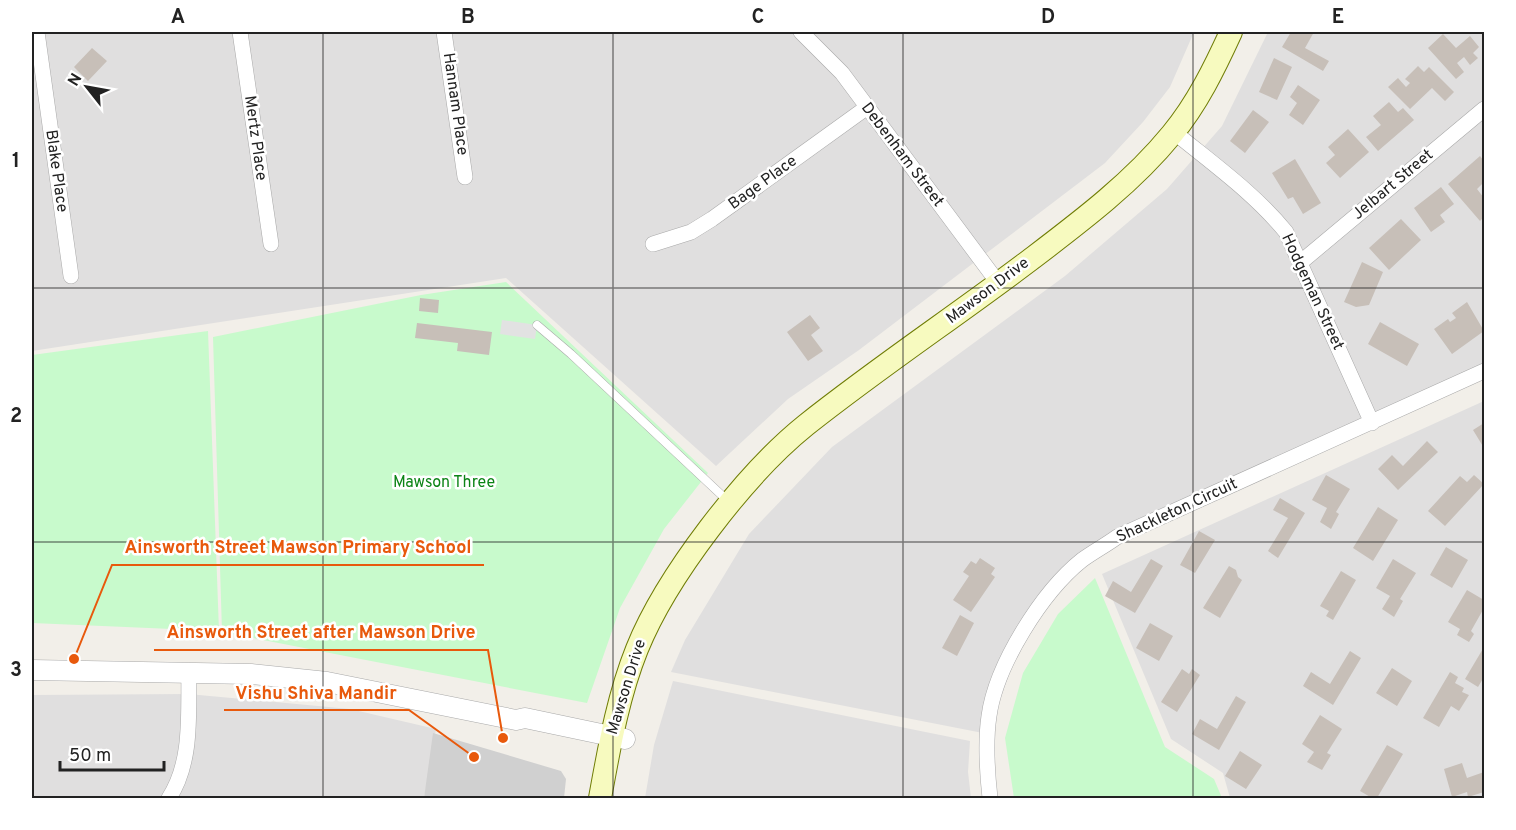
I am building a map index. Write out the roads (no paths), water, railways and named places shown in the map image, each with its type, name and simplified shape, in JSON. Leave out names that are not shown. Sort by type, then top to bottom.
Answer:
[{"type":"main road","name":"Mawson Drive","points":[[615,798],[617,744],[630,667],[669,585],[730,503],[804,426],[1079,223],[1139,170],[1174,132],[1211,75],[1231,32]]},
{"type":"main road","name":"Mawson Drive","points":[[600,798],[617,744]]},
{"type":"street","name":"Blake Place","points":[[37,32],[71,276]]},
{"type":"street","name":"Mertz Place","points":[[240,32],[271,244]]},
{"type":"street","name":"Hannam Place","points":[[444,32],[465,177]]},
{"type":"street","name":"Debenham Street","points":[[801,32],[842,73],[999,284]]},
{"type":"street","name":"Bage Place","points":[[653,244],[691,232],[712,219],[866,108]]},
{"type":"street","name":"Jelbart Street","points":[[1301,262],[1485,109]]},
{"type":"street","name":"Hodgeman Street","points":[[1174,132],[1227,174],[1270,213],[1286,232],[1372,423]]},
{"type":"street","name":"Shackleton Circuit","points":[[990,798],[986,758],[989,715],[1000,675],[1024,632],[1047,599],[1082,561],[1117,537],[1485,371]]},
{"type":"street","points":[[32,670],[189,671],[327,682],[516,720],[522,727],[617,744]]},
{"type":"street","points":[[169,798],[181,773],[187,749],[189,671]]},
{"type":"lane","points":[[537,325],[730,503]]},
{"type":"place","name":"Ainsworth Street Mawson Primary School","points":[[74,659]]},
{"type":"place","name":"Ainsworth Street after Mawson Drive","points":[[503,738]]},
{"type":"place","name":"Vishu Shiva Mandir","points":[[474,757]]},
{"type":"park label","name":"Mawson Three","points":[[444,483]]}]
